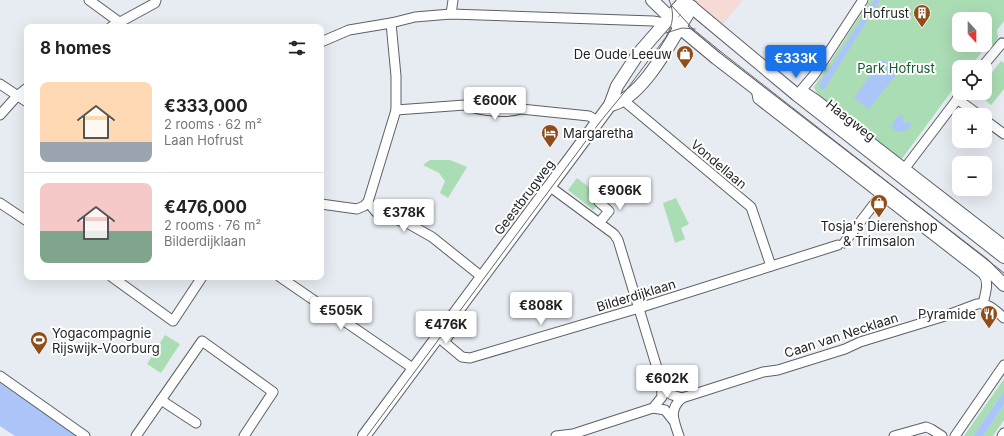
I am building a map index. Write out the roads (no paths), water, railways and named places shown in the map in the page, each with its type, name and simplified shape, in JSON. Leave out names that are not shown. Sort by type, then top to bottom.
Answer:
[{"type":"main road","points":[[652,0],[668,20],[680,26],[716,58],[983,264],[1004,285]]},
{"type":"main road","points":[[610,105],[623,100],[641,85],[670,46],[680,26],[688,2]]},
{"type":"main road","name":"Geestbrugweg","points":[[364,436],[610,105],[617,86],[634,60],[668,20],[688,2]]},
{"type":"main road","name":"Haagweg","points":[[688,2],[1004,257]]},
{"type":"street","points":[[89,0],[121,24],[155,3],[156,0]]},
{"type":"street","points":[[451,14],[453,0]]},
{"type":"street","points":[[799,93],[814,75],[863,0]]},
{"type":"street","points":[[324,41],[349,30],[391,23],[415,17],[451,14],[653,21],[668,20]]},
{"type":"street","points":[[324,204],[357,210],[368,202],[396,110],[396,76],[391,23]]},
{"type":"street","points":[[988,60],[1002,43],[1004,44]]},
{"type":"street","points":[[0,84],[24,100]]},
{"type":"street","points":[[756,89],[758,99],[983,274],[987,283],[983,304],[990,307],[1004,318]]},
{"type":"street","points":[[0,115],[24,90]]},
{"type":"street","name":"Haagweg","points":[[799,93],[817,100],[1004,245]]},
{"type":"street","name":"Vondellaan","points":[[623,100],[751,207],[771,266]]},
{"type":"street","points":[[905,168],[957,100]]},
{"type":"street","points":[[964,100],[972,108]]},
{"type":"street","points":[[396,110],[465,105],[475,109],[512,112],[521,109],[589,116],[598,121]]},
{"type":"street","points":[[992,125],[1004,134]]},
{"type":"street","points":[[550,186],[614,234],[618,240],[661,381],[662,397],[653,408]]},
{"type":"street","name":"Bilderdijklaan","points":[[444,342],[462,357],[470,358],[639,308],[841,244],[881,195]]},
{"type":"street","points":[[368,202],[376,212],[409,224],[432,237],[482,277]]},
{"type":"street","points":[[599,202],[609,211],[599,223]]},
{"type":"street","points":[[0,203],[24,219]]},
{"type":"street","points":[[116,280],[173,321],[200,280]]},
{"type":"street","points":[[284,280],[414,369]]},
{"type":"street","name":"Caan van Necklaan","points":[[682,398],[764,372],[786,368],[845,349],[860,342],[977,304],[983,304]]},
{"type":"street","name":"Geestbrugweg","points":[[444,342],[457,322],[460,315],[460,307]]},
{"type":"street","points":[[136,436],[202,341],[273,392],[244,436]]},
{"type":"street","points":[[955,436],[1004,365]]},
{"type":"street","points":[[0,376],[85,436]]},
{"type":"street","points":[[661,381],[671,394],[682,398]]},
{"type":"street","points":[[679,436],[674,421],[674,408],[678,401],[682,398]]},
{"type":"street","points":[[161,400],[196,423]]},
{"type":"street","points":[[556,436],[573,434],[653,408],[665,410],[674,421]]},
{"type":"street","points":[[894,436],[923,427],[931,429],[942,436]]},
{"type":"water","points":[[874,0],[880,0],[824,90],[818,86]]},
{"type":"water","points":[[882,59],[899,71],[869,109],[854,98]]},
{"type":"water","points":[[900,115],[904,116],[902,121],[905,123],[909,121],[911,126],[907,130],[897,132],[893,130],[892,125]]},
{"type":"water","points":[[0,383],[77,436],[15,436],[0,426]]},
{"type":"water","points":[[1004,391],[1004,405],[983,436],[973,436]]},
{"type":"tram line","points":[[367,436],[600,122],[666,37],[670,28],[673,14],[669,0]]},
{"type":"tram line","points":[[671,5],[693,29],[725,55],[1004,273]]},
{"type":"tram line","points":[[666,33],[682,28],[695,29]]},
{"type":"place","name":"Hofrust","points":[[922,28]]},
{"type":"place","name":"De Oude Leeuw","points":[[685,69]]},
{"type":"place","name":"Margaretha","points":[[550,148]]},
{"type":"place","name":"Tosja's Dierenshop & Trimsalon","points":[[879,218]]},
{"type":"place","name":"Pyramide","points":[[989,329]]},
{"type":"place","name":"Yogacompagnie Rijswijk-Voorburg","points":[[39,355]]},
{"type":"park label","name":"Park Hofrust","points":[[896,68]]}]
